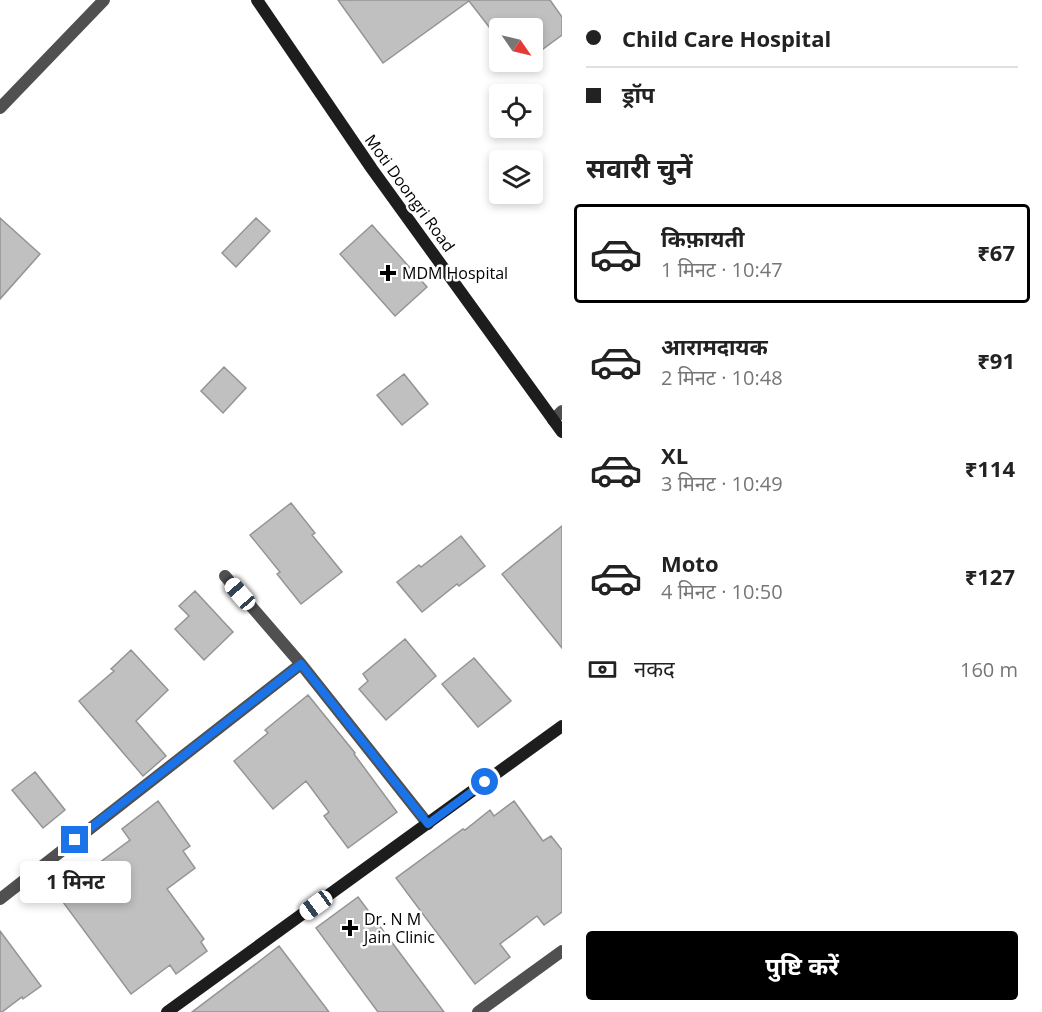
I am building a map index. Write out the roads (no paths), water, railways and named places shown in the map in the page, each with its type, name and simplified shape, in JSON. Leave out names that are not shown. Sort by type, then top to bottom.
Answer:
[{"type":"street","points":[[0,108],[104,0]]},
{"type":"street","name":"Moti Doongri Road","points":[[257,0],[372,169],[557,415],[562,432]]},
{"type":"street","points":[[225,576],[301,664],[428,824]]},
{"type":"street","points":[[0,898],[301,664]]},
{"type":"street","points":[[167,1012],[562,726]]},
{"type":"street","points":[[478,1012],[562,951]]},
{"type":"place","name":"MDM Hospital","points":[[388,273]]},
{"type":"place","name":"Dr. N M Jain Clinic","points":[[350,928]]}]
